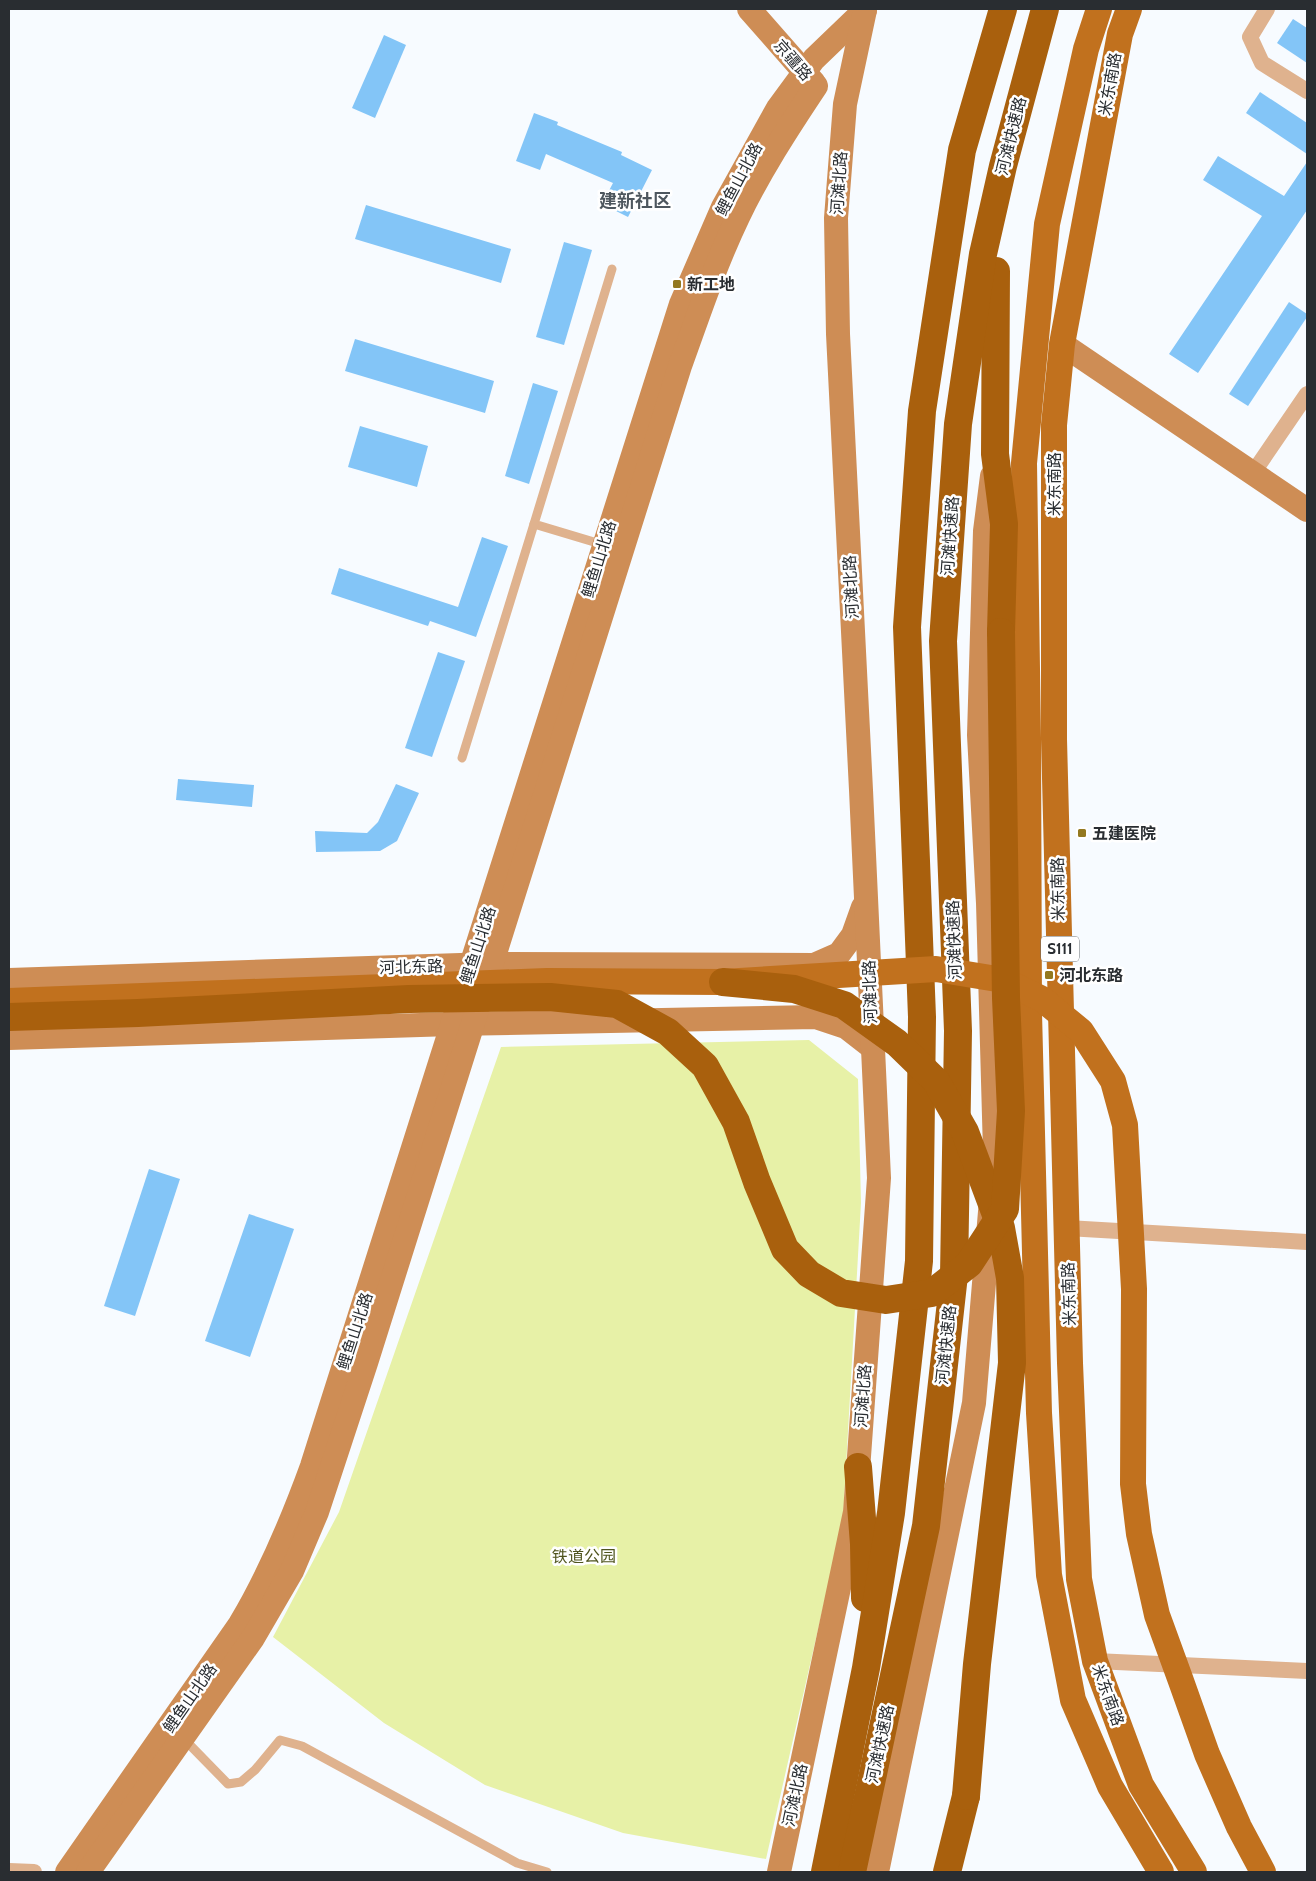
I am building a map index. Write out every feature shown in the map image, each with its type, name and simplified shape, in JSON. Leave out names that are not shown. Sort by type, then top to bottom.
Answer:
[{"type":"highway","name":"河滩快速路","points":[[825,1872],[866,1668],[891,1513],[919,1261],[922,1017],[907,627],[922,411],[962,150],[1003,9]]},
{"type":"highway","name":"河滩快速路","points":[[852,1872],[926,1526],[954,1275],[958,1030],[942,641],[958,424],[984,254],[1003,166],[1045,9]]},
{"type":"highway","points":[[9,1017],[138,1013],[409,999],[550,997],[617,1004],[668,1032],[705,1066],[736,1122],[757,1182],[785,1249],[809,1274],[840,1293],[886,1300],[932,1293],[969,1264],[1005,1209],[1011,1112],[1006,998],[1001,632],[1004,524],[995,454],[994,290],[1003,166]]},
{"type":"highway","points":[[725,973],[794,989],[844,1005],[897,1043],[936,1081],[946,1098],[965,1132],[1002,1228],[1010,1278],[1012,1362],[977,1664],[966,1796],[947,1872]]},
{"type":"highway","points":[[858,1467],[864,1544],[866,1668]]},
{"type":"main road","name":"京疆路","points":[[749,9],[811,72]]},
{"type":"main road","name":"京疆路","points":[[769,9],[811,72]]},
{"type":"main road","name":"鲤鱼山北路","points":[[88,1872],[183,1738],[267,1614],[292,1571],[317,1512],[366,1363],[481,965],[613,547],[704,298],[738,216],[778,144],[811,72],[866,9]]},
{"type":"main road","name":"河滩北路","points":[[779,1872],[855,1512],[879,1178],[838,334],[836,218],[845,104],[866,9]]},
{"type":"main road","name":"米东南路","points":[[1099,9],[1086,49],[1047,224],[1024,463],[1029,1002],[1039,1413],[1049,1575],[1072,1700],[1110,1786],[1161,1872]]},
{"type":"main road","name":"米东南路","points":[[1129,9],[1120,34],[1062,344],[1054,425],[1054,739],[1067,1228],[1079,1579],[1095,1661],[1141,1785],[1194,1872]]},
{"type":"main road","points":[[811,72],[845,104]]},
{"type":"main road","points":[[1062,344],[1307,510]]},
{"type":"main road","points":[[876,1872],[974,1403],[995,1152],[988,903],[979,735],[985,530],[995,454]]},
{"type":"main road","name":"河北东路","points":[[9,980],[481,965],[725,973],[814,965],[839,954],[853,935],[866,898]]},
{"type":"main road","points":[[9,1001],[725,973],[936,969],[1003,980],[1042,999],[1081,1030],[1113,1081],[1125,1125],[1134,1289],[1133,1484],[1139,1534],[1157,1615],[1207,1754],[1239,1827],[1263,1872]]},
{"type":"main road","points":[[725,973],[733,973],[736,986],[736,1001],[727,1018]]},
{"type":"main road","points":[[9,1038],[463,1024],[816,1017],[846,1027],[873,1048]]},
{"type":"main road","name":"鲤鱼山北路","points":[[67,1872],[219,1655],[255,1598],[276,1559],[293,1520],[312,1466],[463,1024]]},
{"type":"main road","points":[[995,1152],[1065,1150]]},
{"type":"street","points":[[1267,9],[1250,37],[1262,63],[1307,91]]},
{"type":"street","points":[[1253,473],[1307,394]]},
{"type":"street","points":[[1067,1228],[1307,1242]]},
{"type":"street","points":[[1095,1661],[1307,1671]]},
{"type":"street","points":[[9,1872],[34,1872]]},
{"type":"lane","points":[[462,758],[612,268]]},
{"type":"lane","points":[[534,524],[613,547]]},
{"type":"lane","points":[[183,1738],[228,1784],[240,1782],[255,1770],[280,1740],[302,1746],[517,1863],[547,1872]]},
{"type":"green space","name":"铁道公园","points":[[809,1040],[858,1079],[861,1203],[843,1519],[766,1859],[623,1833],[485,1785],[384,1723],[273,1637],[339,1512],[501,1047]]},
{"type":"building","points":[[1293,19],[1307,28],[1307,63],[1277,43]]},
{"type":"building","points":[[384,35],[406,45],[375,118],[352,108]]},
{"type":"building","points":[[1260,92],[1307,123],[1307,154],[1246,113]]},
{"type":"building","points":[[534,113],[558,122],[557,125],[622,152],[621,155],[652,170],[628,217],[602,204],[613,183],[546,154],[540,170],[516,161]]},
{"type":"building","points":[[1218,156],[1284,196],[1307,162],[1307,210],[1198,373],[1169,354],[1262,216],[1203,180]]},
{"type":"building","points":[[366,205],[511,249],[501,283],[355,239]]},
{"type":"building","points":[[564,242],[592,250],[564,345],[536,337]]},
{"type":"building","points":[[1289,302],[1307,314],[1307,317],[1248,406],[1229,394]]},
{"type":"building","points":[[355,339],[494,381],[485,413],[345,371]]},
{"type":"building","points":[[533,383],[558,391],[529,484],[505,476]]},
{"type":"building","points":[[360,426],[428,446],[417,487],[348,467]]},
{"type":"building","points":[[482,537],[508,546],[476,637],[430,621],[428,626],[331,594],[339,568],[458,607]]},
{"type":"building","points":[[438,652],[465,661],[432,757],[405,748]]},
{"type":"building","points":[[178,779],[254,785],[252,807],[176,800]]},
{"type":"building","points":[[396,784],[419,793],[397,841],[380,851],[316,852],[315,831],[367,833],[378,822]]},
{"type":"building","points":[[149,1169],[180,1179],[135,1316],[104,1306]]},
{"type":"building","points":[[249,1214],[294,1229],[250,1357],[205,1341]]},
{"type":"place","name":"新工地","points":[[677,284]]},
{"type":"place","name":"五建医院","points":[[1082,833]]},
{"type":"place","name":"河北东路","points":[[1049,975]]},
{"type":"district","name":"建新社区","points":[[635,201]]}]
